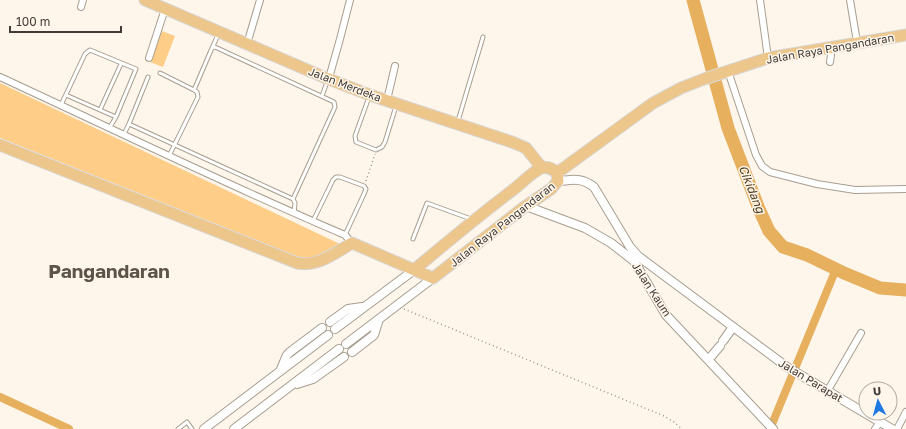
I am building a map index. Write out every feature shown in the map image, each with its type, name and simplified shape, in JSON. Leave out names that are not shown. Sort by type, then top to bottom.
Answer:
[{"type":"highway","name":"Jalan Merdeka","points":[[145,0],[370,95],[457,123],[526,148],[542,168]]},
{"type":"highway","name":"Jalan Raya Pangandaran","points":[[433,278],[551,188],[558,177],[653,103],[681,88],[768,58],[906,35]]},
{"type":"highway","points":[[0,145],[297,263],[309,264],[318,262],[331,256],[349,239],[433,278]]},
{"type":"highway","name":"Jalan Raya Pangandaran","points":[[414,270],[473,220],[532,174],[542,168]]},
{"type":"highway","points":[[542,168],[550,168],[558,177]]},
{"type":"street","points":[[81,7],[84,0]]},
{"type":"street","points":[[247,44],[260,0]]},
{"type":"street","points":[[328,78],[340,41],[350,0]]},
{"type":"street","points":[[760,0],[768,58]]},
{"type":"street","points":[[850,0],[857,42]]},
{"type":"street","points":[[149,58],[165,9]]},
{"type":"street","points":[[830,47],[830,62]]},
{"type":"street","points":[[392,102],[395,66]]},
{"type":"street","points":[[725,72],[756,155],[762,166],[770,172],[843,189],[906,189]]},
{"type":"street","points":[[0,77],[349,239]]},
{"type":"street","name":"Jalan Kaum","points":[[558,177],[587,181],[594,187],[630,247],[638,256],[733,327]]},
{"type":"street","name":"Jalan Kaum","points":[[526,206],[585,228],[611,243],[634,261],[666,315],[774,429]]},
{"type":"street","name":"Jalan Raya Pangandaran","points":[[335,329],[414,270]]},
{"type":"street","name":"Jalan Raya Pangandaran","points":[[346,344],[433,278]]},
{"type":"street","points":[[330,322],[346,310],[365,307]]},
{"type":"street","points":[[352,352],[374,335],[379,319]]},
{"type":"street","points":[[709,359],[722,344],[733,327]]},
{"type":"street","name":"Jalan Parapat","points":[[733,327],[787,367],[828,390],[878,426],[892,429]]},
{"type":"street","points":[[280,370],[287,355],[322,328]]},
{"type":"street","points":[[828,390],[862,333]]},
{"type":"street","points":[[204,429],[328,335]]},
{"type":"street","points":[[234,429],[339,349]]},
{"type":"street","points":[[292,385],[313,379],[344,357]]},
{"type":"street","points":[[897,429],[906,412]]},
{"type":"lane","points":[[194,90],[219,32]]},
{"type":"lane","points":[[457,123],[483,37]]},
{"type":"lane","points":[[212,48],[215,47],[334,102],[335,107],[294,199],[294,213]]},
{"type":"lane","points":[[61,105],[87,51],[94,50],[121,64],[136,69],[116,117],[110,127]]},
{"type":"lane","points":[[100,110],[121,64]]},
{"type":"lane","points":[[160,73],[194,90],[197,92],[198,97],[169,156]]},
{"type":"lane","points":[[124,134],[148,77]]},
{"type":"lane","points":[[322,96],[328,78]]},
{"type":"lane","points":[[66,95],[116,117]]},
{"type":"lane","points":[[370,95],[354,136],[356,142],[376,150],[382,147],[385,142],[392,102]]},
{"type":"lane","points":[[129,124],[294,199]]},
{"type":"lane","points":[[313,221],[333,180],[336,177],[340,176],[364,186],[366,189],[349,239]]},
{"type":"lane","points":[[413,239],[427,203],[473,220]]},
{"type":"lane","points":[[178,429],[187,422],[192,429]]},
{"type":"path","points":[[364,186],[376,150]]},
{"type":"path","points":[[396,306],[664,416],[682,429]]},
{"type":"shaded area","points":[[162,31],[175,36],[163,67],[150,62]]},
{"type":"shaded area","points":[[0,83],[340,244],[313,258],[301,258],[0,138]]},
{"type":"waterway","name":"Cikidang","points":[[693,0],[728,128],[769,231],[783,247],[807,255],[880,288],[906,290]]},
{"type":"waterway","points":[[770,429],[836,269]]},
{"type":"waterway","points":[[0,397],[69,429]]},
{"type":"district","name":"Pangandaran","points":[[109,270]]}]
